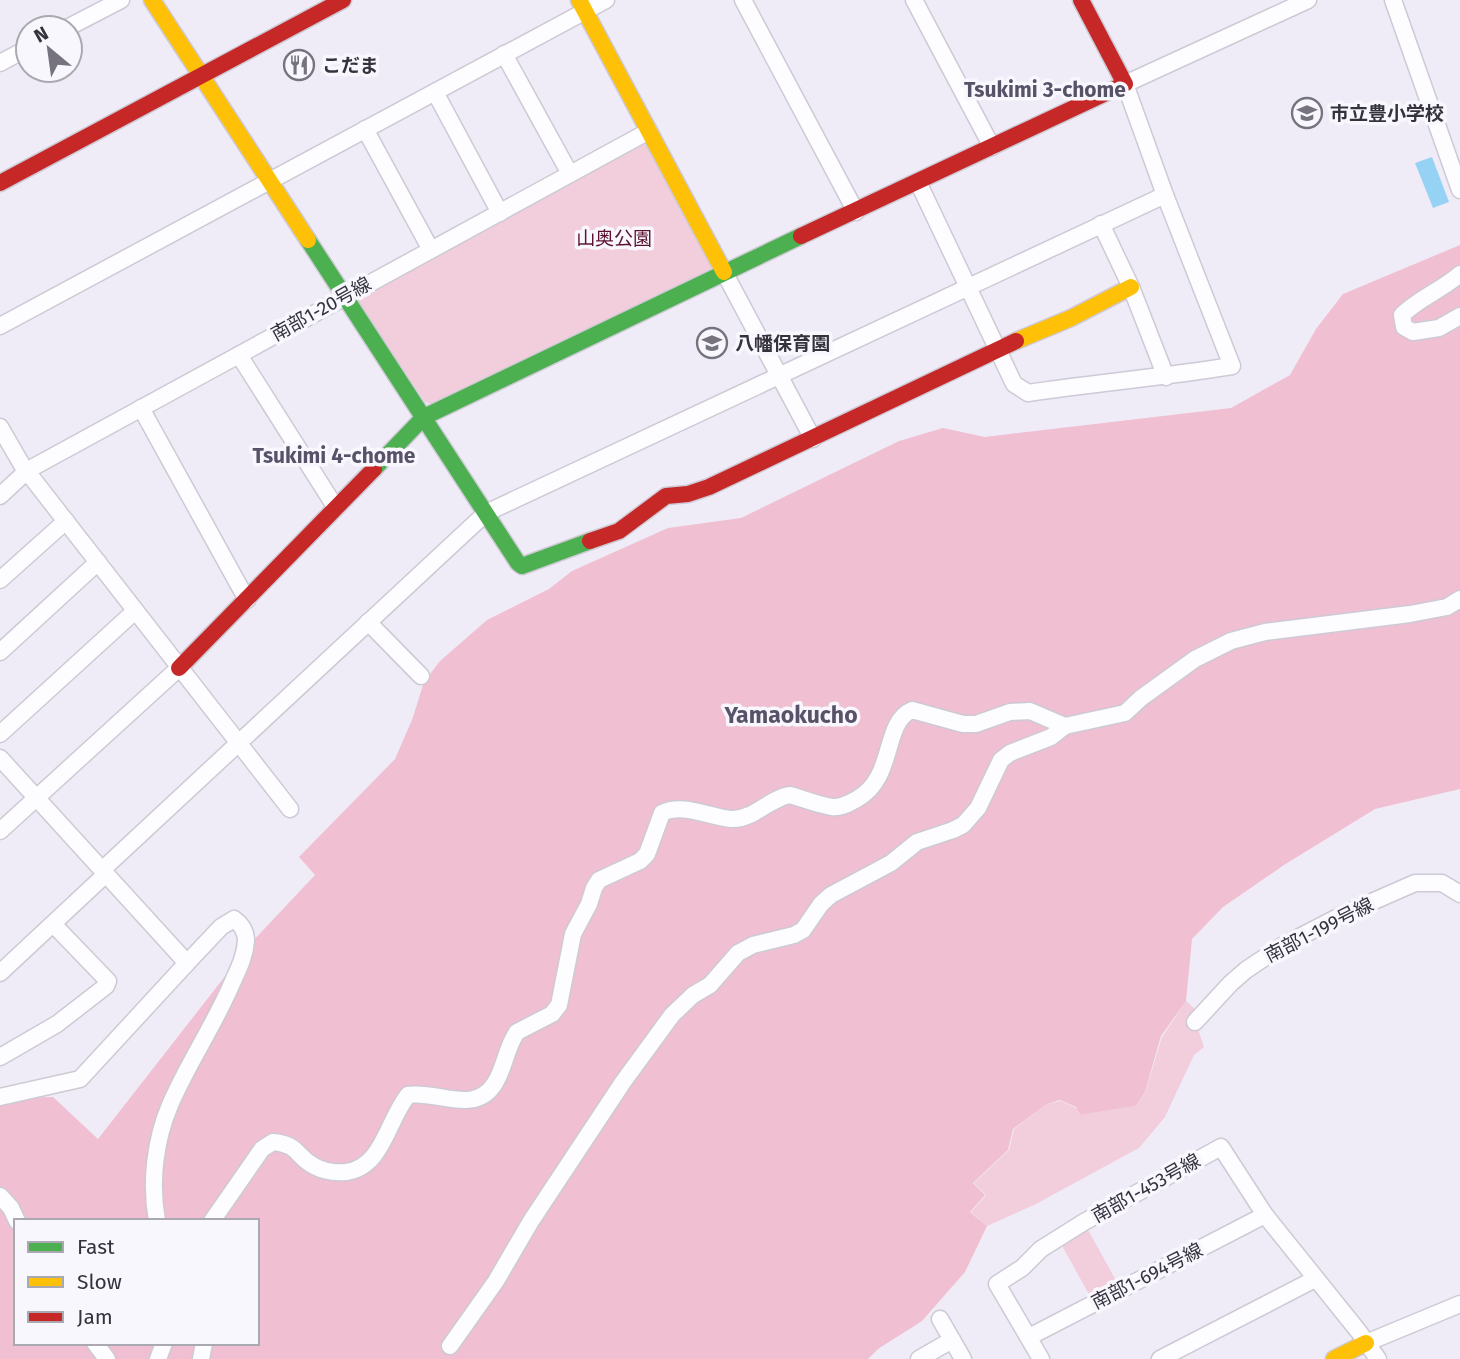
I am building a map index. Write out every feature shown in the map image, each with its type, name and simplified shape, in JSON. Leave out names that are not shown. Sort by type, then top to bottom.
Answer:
[{"type":"street","points":[[84,19],[121,0]]},
{"type":"street","points":[[152,0],[522,566],[619,531],[666,496],[688,494],[709,487],[996,349],[1071,318],[1131,287]]},
{"type":"street","points":[[0,183],[343,0]]},
{"type":"street","points":[[0,326],[435,92],[582,6],[606,0]]},
{"type":"street","points":[[743,0],[856,212]]},
{"type":"street","points":[[914,0],[992,147]]},
{"type":"street","points":[[918,183],[1014,384],[1028,393],[1124,379],[1166,377],[1232,366],[1125,84],[1081,0]]},
{"type":"street","points":[[0,831],[179,668],[424,417],[724,272],[1308,0]]},
{"type":"street","points":[[1393,0],[1460,190]]},
{"type":"street","points":[[582,6],[813,439]]},
{"type":"street","points":[[504,54],[570,174]]},
{"type":"street","points":[[435,92],[500,213]]},
{"type":"street","points":[[365,129],[431,250]]},
{"type":"street","name":"南部1-20号線","points":[[0,496],[28,470],[649,131]]},
{"type":"street","points":[[0,973],[238,744],[486,513],[1165,195]]},
{"type":"street","points":[[1101,224],[1131,287],[1166,377]]},
{"type":"street","points":[[1460,274],[1446,286],[1413,304],[1402,315],[1404,327],[1413,332],[1439,328],[1460,316]]},
{"type":"street","points":[[239,355],[336,508]]},
{"type":"street","points":[[141,408],[247,600]]},
{"type":"street","points":[[0,427],[22,465],[290,809]]},
{"type":"street","points":[[0,580],[66,521]]},
{"type":"street","points":[[0,652],[98,562]]},
{"type":"street","points":[[450,1346],[496,1281],[571,1159],[672,1015],[693,995],[710,985],[738,953],[753,945],[794,935],[803,930],[821,904],[831,895],[891,863],[917,842],[963,825],[978,808],[1001,760],[1010,753],[1051,737],[1065,726],[1125,713],[1141,698],[1195,659],[1230,641],[1265,632],[1410,614],[1447,607],[1460,599]]},
{"type":"street","points":[[0,734],[135,611]]},
{"type":"street","points":[[368,622],[421,677]]},
{"type":"street","points":[[213,1219],[262,1149],[273,1142],[289,1144],[311,1165],[323,1170],[341,1173],[356,1171],[367,1165],[375,1156],[400,1105],[408,1095],[474,1100],[488,1092],[496,1082],[517,1032],[552,1014],[559,1005],[573,934],[599,880],[640,861],[647,854],[665,811],[691,811],[733,819],[790,795],[824,805],[844,806],[867,794],[876,784],[894,731],[901,718],[912,710],[963,724],[976,724],[1010,712],[1030,711],[1065,726]]},
{"type":"street","points":[[0,758],[187,963]]},
{"type":"street","name":"南部1-199号線","points":[[1195,1022],[1246,970],[1282,946],[1342,915],[1415,883],[1441,883],[1460,894]]},
{"type":"street","points":[[0,1097],[80,1079],[221,927],[234,919],[242,925],[246,938],[244,957],[226,999],[169,1106],[156,1149],[154,1164],[157,1219]]},
{"type":"street","points":[[0,1057],[57,1024],[106,986],[108,981],[53,924]]},
{"type":"street","name":"南部1-453号線","points":[[1041,1359],[997,1284],[1022,1268],[1041,1249],[1084,1222],[1221,1147],[1265,1215],[1378,1359]]},
{"type":"street","points":[[0,1196],[11,1208],[16,1219]]},
{"type":"street","name":"南部1-694号線","points":[[1028,1337],[1265,1215]]},
{"type":"street","points":[[1160,1359],[1315,1279]]},
{"type":"street","points":[[1334,1359],[1460,1304]]},
{"type":"street","points":[[940,1320],[963,1359]]},
{"type":"street","points":[[919,1359],[952,1340]]},
{"type":"green space","name":"山奥公園","points":[[640,143],[649,146],[712,265],[709,272],[431,404],[425,402],[358,302],[361,295]]},
{"type":"green space","points":[[1186,1001],[1197,1011],[1197,1026],[1204,1047],[1194,1055],[1165,1117],[1139,1148],[1034,1205],[987,1226],[971,1212],[986,1195],[974,1183],[1009,1150],[1014,1129],[1047,1104],[1061,1101],[1076,1108],[1080,1115],[1136,1106],[1145,1093],[1162,1037]]},
{"type":"green space","points":[[1087,1228],[1118,1284],[1091,1298],[1061,1244]]},
{"type":"shaded area","points":[[1460,245],[1460,789],[1375,809],[1284,865],[1223,907],[1192,939],[1186,1001],[1161,1036],[1145,1092],[1136,1106],[1080,1115],[1076,1107],[1060,1100],[1047,1104],[1013,1129],[1008,1150],[973,1183],[985,1195],[970,1212],[987,1226],[965,1272],[922,1321],[878,1349],[868,1359],[0,1359],[0,1098],[53,1097],[98,1139],[251,943],[315,875],[299,857],[395,759],[412,720],[424,682],[440,661],[487,620],[549,589],[572,571],[668,528],[741,518],[899,441],[943,428],[985,437],[1231,408],[1290,375],[1316,329],[1343,294]]},
{"type":"water","points":[[1432,157],[1449,202],[1433,208],[1415,163]]},
{"type":"traffic: fast","points":[[374,469],[424,417],[801,236]]},
{"type":"traffic: fast","points":[[308,240],[518,563],[522,566],[590,541]]},
{"type":"traffic: slow","points":[[152,0],[308,240]]},
{"type":"traffic: slow","points":[[579,0],[724,272]]},
{"type":"traffic: slow","points":[[1016,341],[1071,318],[1131,287]]},
{"type":"traffic: slow","points":[[1334,1359],[1366,1343]]},
{"type":"traffic: jam","points":[[0,183],[343,0]]},
{"type":"traffic: jam","points":[[801,236],[1125,84],[1081,0]]},
{"type":"traffic: jam","points":[[590,541],[619,531],[666,496],[688,494],[709,487],[1016,341]]},
{"type":"traffic: jam","points":[[179,668],[374,469]]},
{"type":"place","name":"こだま","points":[[299,65]]},
{"type":"place","name":"市立豊小学校","points":[[1307,113]]},
{"type":"place","name":"八幡保育園","points":[[712,343]]},
{"type":"district","name":"Tsukimi 3-chome","points":[[1045,90]]},
{"type":"district","name":"Tsukimi 4-chome","points":[[334,456]]},
{"type":"district","name":"Yamaokucho","points":[[791,715]]}]
